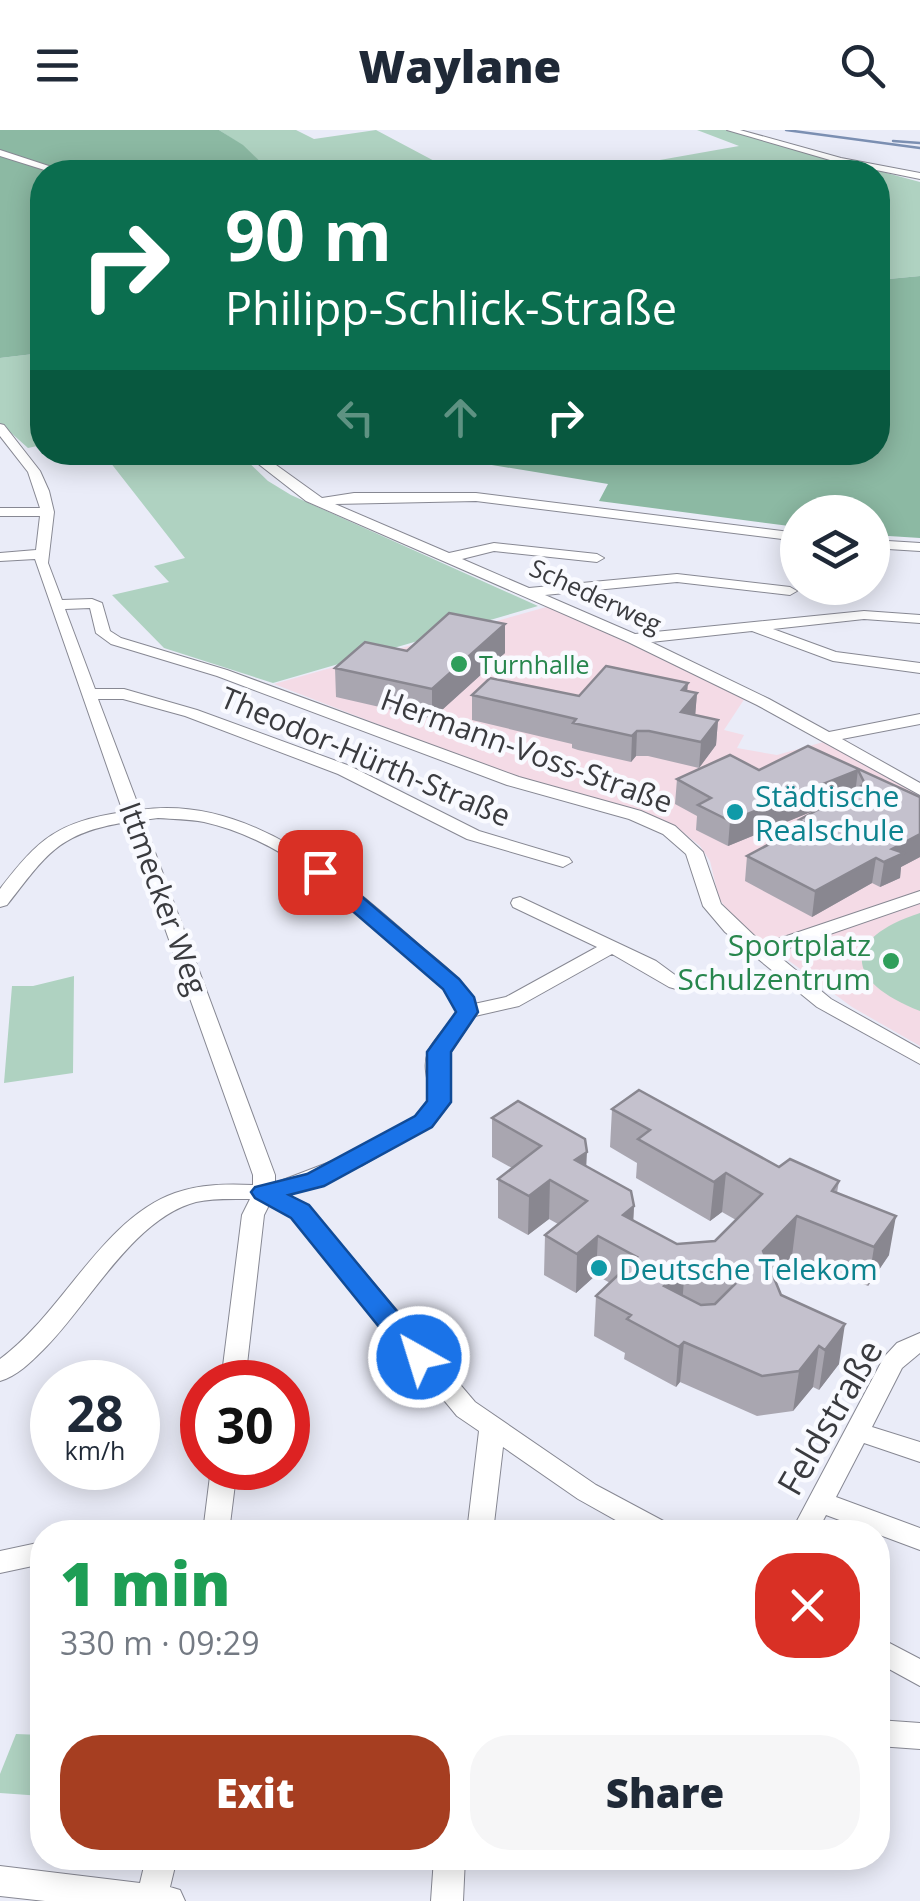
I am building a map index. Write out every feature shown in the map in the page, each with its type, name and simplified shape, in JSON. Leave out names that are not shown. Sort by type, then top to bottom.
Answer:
[{"type":"street","points":[[731,130],[840,160]]},
{"type":"street","points":[[0,153],[30,163]]},
{"type":"street","points":[[890,171],[919,177]]},
{"type":"street","points":[[0,428],[40,480],[47,512],[0,512]]},
{"type":"street","name":"Schederweg","points":[[267,465],[320,502],[633,640],[828,737],[920,790]]},
{"type":"street","points":[[320,502],[354,497],[476,497],[780,535]]},
{"type":"street","name":"Ittmecker Weg","points":[[47,512],[40,554],[56,605],[262,1169],[264,1192]]},
{"type":"street","points":[[890,545],[920,547]]},
{"type":"street","points":[[452,558],[498,547],[597,558]]},
{"type":"street","points":[[0,556],[40,554]]},
{"type":"street","points":[[531,592],[663,578],[780,590]]},
{"type":"street","name":"Hermann-Voss-Straße","points":[[56,605],[92,603],[97,606],[104,633],[116,641],[222,673],[514,781],[636,815],[670,830],[696,857],[715,911],[759,952],[839,1013],[920,1058]]},
{"type":"street","points":[[633,640],[864,615],[920,619]]},
{"type":"street","points":[[755,627],[833,656],[920,668]]},
{"type":"street","name":"Theodor-Hürth-Straße","points":[[90,694],[124,694],[190,713],[344,770],[474,835],[563,862]]},
{"type":"street","points":[[828,737],[920,719]]},
{"type":"street","points":[[0,901],[52,840],[134,813],[167,811],[202,818],[282,846],[320,872],[432,967],[462,997],[467,1012]]},
{"type":"street","points":[[759,952],[920,897]]},
{"type":"street","points":[[520,902],[676,983]]},
{"type":"street","points":[[0,1372],[28,1349],[160,1210],[204,1191],[264,1192],[316,1180],[424,1121],[439,1102],[439,1052],[467,1012],[506,1004],[611,947]]},
{"type":"street","points":[[236,1360],[252,1214],[264,1192]]},
{"type":"street","points":[[264,1192],[300,1212],[453,1397],[492,1430],[636,1520]]},
{"type":"street","name":"Feldstraße","points":[[811,1520],[897,1358],[920,1342]]},
{"type":"street","points":[[481,1520],[492,1430]]},
{"type":"street","points":[[859,1432],[920,1452]]},
{"type":"street","points":[[218,1520],[221,1490]]},
{"type":"street","points":[[821,1502],[868,1520]]},
{"type":"street","points":[[890,1528],[920,1540]]},
{"type":"street","points":[[0,1562],[30,1556]]},
{"type":"street","points":[[890,1656],[920,1674]]},
{"type":"street","points":[[890,1735],[920,1736]]},
{"type":"street","points":[[0,1881],[157,1900],[161,1870]]},
{"type":"street","points":[[447,1901],[449,1870]]},
{"type":"shaded area","points":[[550,606],[745,698],[724,730],[744,735],[737,748],[777,755],[827,741],[920,796],[920,1046],[852,1007],[739,924],[719,899],[710,861],[700,846],[675,826],[639,812],[524,781],[274,684]]},
{"type":"green space","points":[[0,130],[219,130],[259,160],[30,160],[30,354],[0,358]]},
{"type":"green space","points":[[219,130],[296,130],[314,139],[376,130],[432,160],[258,160]]},
{"type":"green space","points":[[697,130],[727,130],[838,160],[660,160],[739,146]]},
{"type":"green space","points":[[890,174],[920,182],[920,276],[890,279]]},
{"type":"green space","points":[[920,276],[920,538],[890,536],[890,495],[780,495],[780,525],[599,501],[608,484],[492,465],[890,465],[890,279]]},
{"type":"green space","points":[[30,354],[30,448],[0,423],[0,358]]},
{"type":"green space","points":[[112,465],[251,465],[291,495],[538,606],[273,683],[164,648],[112,595],[169,582],[154,566],[185,558]]},
{"type":"green space","name":"Sportplatz Schulzentrum","points":[[920,913],[920,1011],[877,987],[866,974],[862,961],[865,948],[876,935]]},
{"type":"green space","points":[[74,976],[73,1073],[4,1083],[12,986],[33,986]]},
{"type":"green space","points":[[16,1734],[30,1735],[30,1795],[0,1793],[0,1774]]},
{"type":"building","points":[[449,613],[505,624],[432,689],[335,668],[365,642],[407,651]]},
{"type":"building","points":[[606,666],[688,683],[682,690],[697,693],[681,712],[718,720],[701,742],[649,731],[637,731],[632,736],[472,695],[490,678],[579,696]]},
{"type":"building","points":[[808,746],[920,797],[920,834],[892,849],[904,853],[884,862],[876,858],[815,891],[747,856],[807,824],[799,820],[865,784],[858,770],[730,821],[698,805],[711,798],[677,779],[730,755],[759,770]]},
{"type":"building","points":[[639,1090],[779,1167],[790,1159],[839,1181],[832,1191],[896,1216],[874,1247],[797,1216],[763,1251],[781,1295],[845,1324],[825,1350],[819,1346],[799,1371],[762,1376],[684,1342],[679,1347],[627,1319],[631,1315],[596,1296],[637,1257],[598,1236],[577,1254],[545,1235],[587,1201],[550,1180],[529,1196],[498,1179],[541,1146],[492,1118],[518,1101],[585,1139],[587,1152],[575,1160],[631,1191],[634,1206],[623,1215],[677,1244],[715,1241],[762,1194],[726,1173],[714,1182],[638,1139],[650,1130],[612,1109]],"holes":[[[699,1265],[735,1284],[715,1304],[701,1305],[664,1286],[685,1266]]]},
{"type":"waterway","points":[[786,130],[920,148]]},
{"type":"waterway","points":[[893,141],[920,143]]},
{"type":"place","name":"Turnhalle","points":[[459,664]]},
{"type":"place","name":"Städtische Realschule","points":[[735,812]]},
{"type":"place","name":"Sportplatz Schulzentrum","points":[[891,961]]},
{"type":"place","name":"Deutsche Telekom","points":[[599,1268]]},
{"type":"route","points":[[320,872],[451,984],[462,997],[467,1012],[439,1052],[439,1102],[424,1121],[316,1180],[264,1192],[300,1212],[419,1357]]}]
